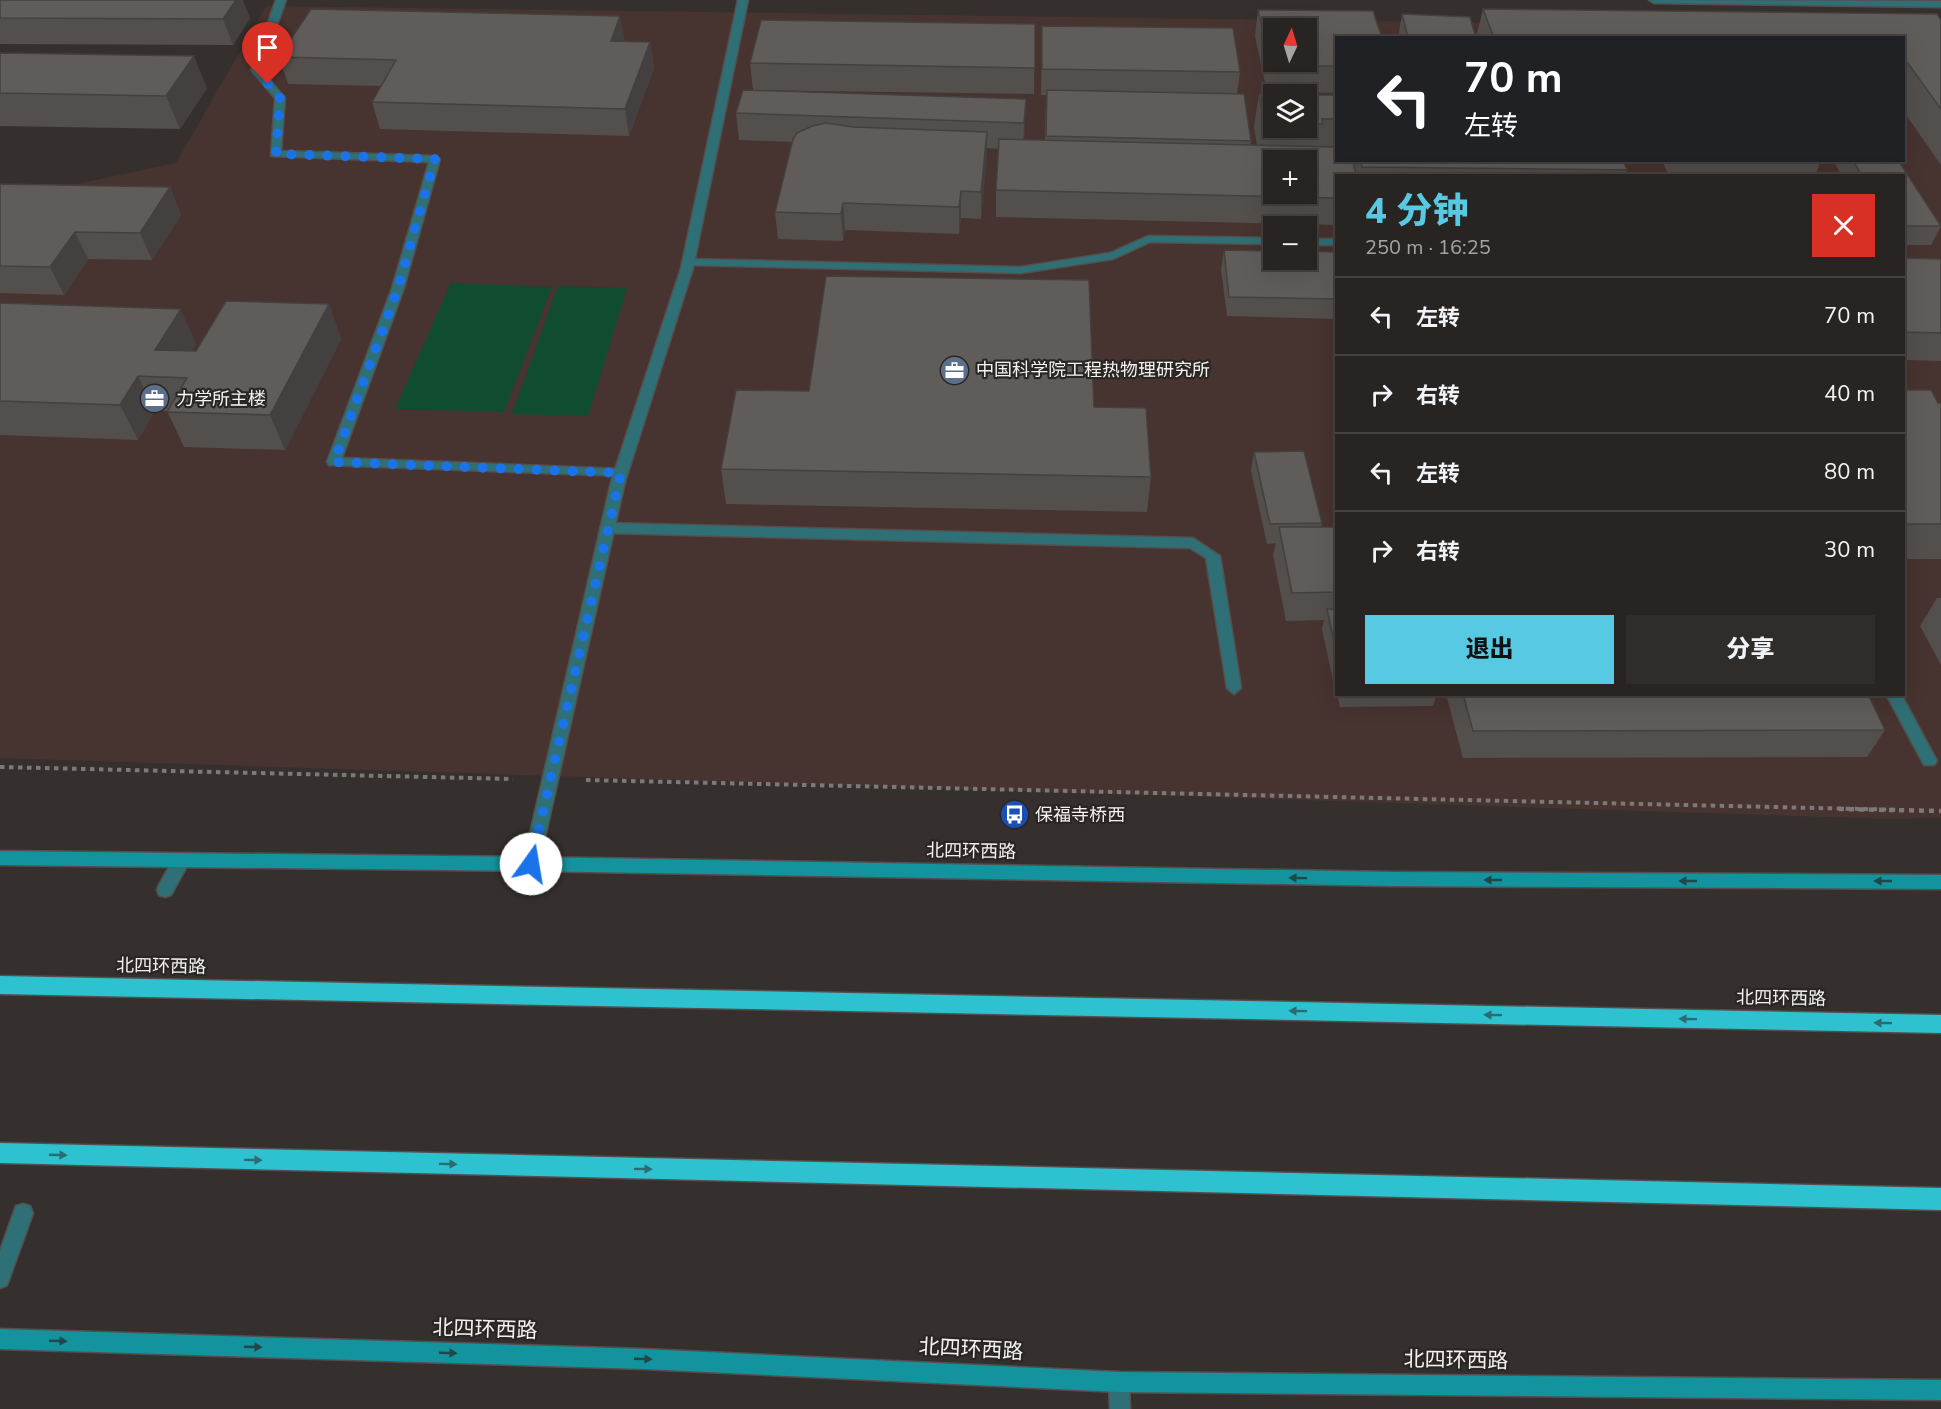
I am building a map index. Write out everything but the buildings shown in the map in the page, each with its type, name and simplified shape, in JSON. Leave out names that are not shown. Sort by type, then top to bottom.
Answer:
[{"type":"highway","name":"北四环西路","points":[[0,985],[1941,1024]]},
{"type":"highway","points":[[0,1154],[1941,1199]]},
{"type":"street","points":[[281,0],[256,70],[280,98],[276,154],[435,159],[398,288],[334,462],[621,473]]},
{"type":"street","points":[[531,864],[621,473],[688,262],[743,0]]},
{"type":"street","points":[[1654,0],[1941,4]]},
{"type":"street","points":[[688,262],[1021,270],[1113,256],[1148,239],[1263,241]]},
{"type":"street","points":[[1317,242],[1335,242]]},
{"type":"street","points":[[607,528],[1193,543],[1212,556],[1234,688]]},
{"type":"street","points":[[1894,696],[1929,761]]},
{"type":"street","name":"北四环西路","points":[[0,858],[531,864],[1014,874],[1941,882]]},
{"type":"street","points":[[165,890],[181,861]]},
{"type":"street","points":[[0,1278],[23,1213]]},
{"type":"street","name":"北四环西路","points":[[0,1339],[644,1359],[1119,1382],[1941,1390]]},
{"type":"street","points":[[1119,1382],[1120,1409]]},
{"type":"path","points":[[0,767],[1941,811]]},
{"type":"shaded area","points":[[266,6],[1263,20],[1263,72],[1317,72],[1317,20],[1941,29],[1941,818],[1888,819],[0,758],[0,200],[176,163]]},
{"type":"green space","points":[[451,283],[552,287],[504,412],[395,409]]},
{"type":"green space","points":[[558,286],[627,288],[588,416],[512,414]]},
{"type":"place","name":"中国科学院工程热物理研究所","points":[[955,370]]},
{"type":"place","name":"力学所主楼","points":[[155,399]]},
{"type":"place","name":"保福寺桥西","points":[[1014,815]]},
{"type":"route","points":[[268,84],[280,98],[276,154],[435,159],[398,288],[334,462],[621,473],[531,864]]}]
